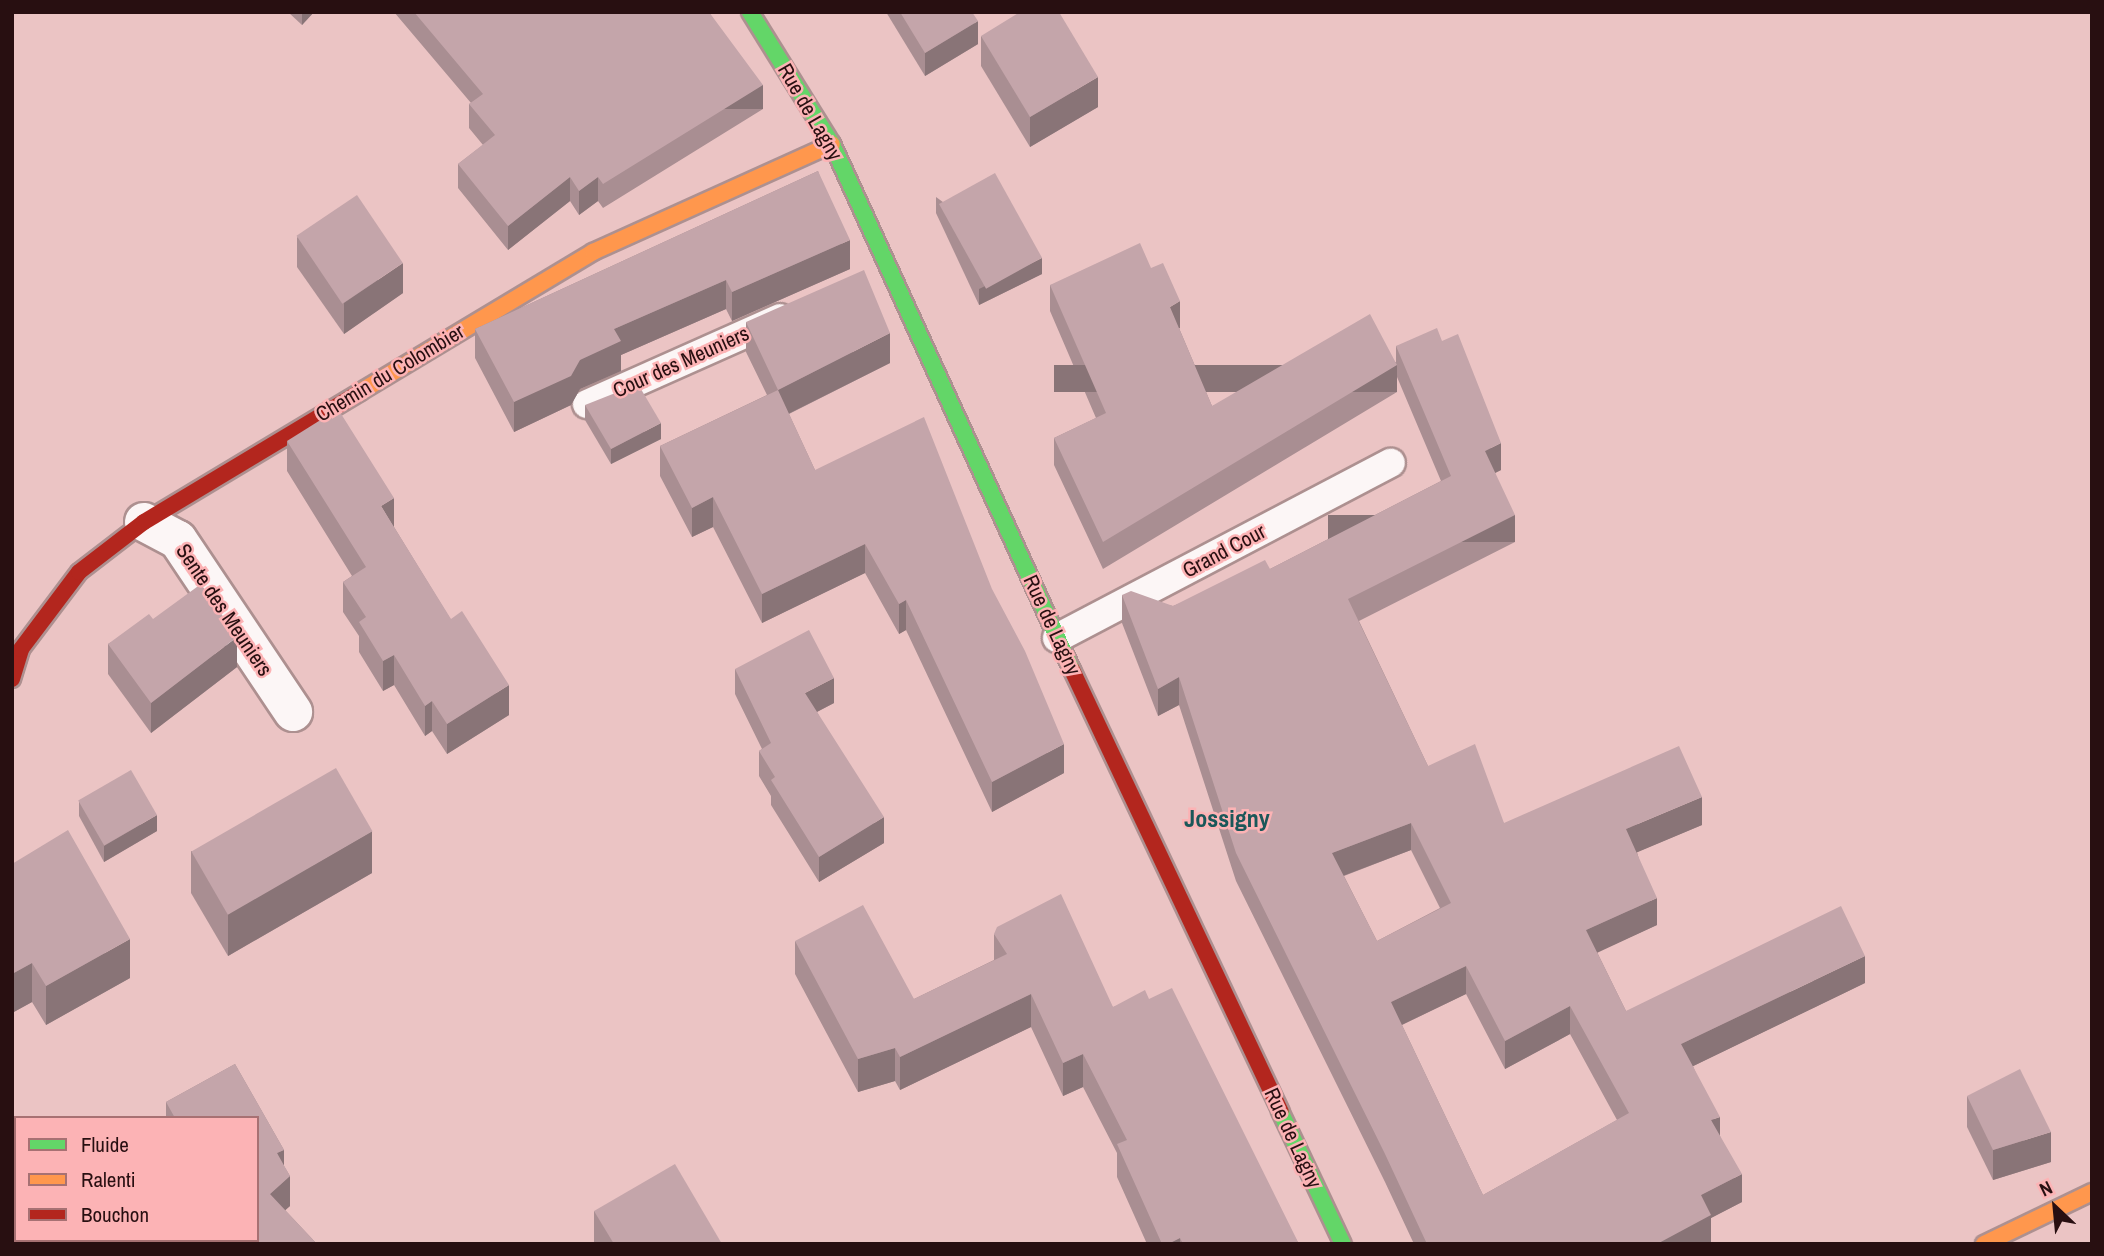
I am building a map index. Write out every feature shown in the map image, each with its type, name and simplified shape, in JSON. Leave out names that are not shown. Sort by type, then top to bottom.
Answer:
[{"type":"street","name":"Rue de Lagny","points":[[750,12],[832,144],[878,274],[1057,638],[1343,1244]]},
{"type":"street","name":"Chemin du Colombier","points":[[12,679],[21,649],[79,572],[144,522],[593,252],[832,144]]},
{"type":"street","name":"Sente des Meuniers","points":[[144,522],[178,540],[293,712]]},
{"type":"street","points":[[1984,1244],[2092,1192]]},
{"type":"lane","name":"Cour des Meuniers","points":[[587,404],[802,308]]},
{"type":"lane","name":"Grand Cour","points":[[1057,638],[1391,463]]},
{"type":"building","points":[[414,12],[709,12],[763,85],[603,184],[598,177],[579,191],[570,177],[508,226],[458,164],[495,135],[469,104],[483,94]]},
{"type":"building","points":[[900,12],[972,12],[978,21],[925,53]]},
{"type":"building","points":[[1020,12],[1059,12],[1098,77],[1030,117],[981,36]]},
{"type":"building","points":[[818,171],[850,240],[732,292],[726,280],[614,329],[621,341],[580,360],[571,376],[514,402],[475,329]]},
{"type":"building","points":[[995,173],[1042,258],[986,289],[939,204]]},
{"type":"building","points":[[357,195],[403,263],[342,304],[296,236]]},
{"type":"building","points":[[1140,243],[1151,268],[1163,263],[1180,301],[1170,307],[1212,406],[1370,314],[1397,365],[1103,542],[1054,438],[1106,413],[1050,285]]},
{"type":"building","points":[[864,270],[890,333],[778,390],[746,322]]},
{"type":"building","points":[[1437,328],[1442,341],[1458,334],[1501,443],[1485,451],[1515,515],[1348,599],[1428,766],[1475,744],[1504,823],[1679,746],[1702,797],[1626,829],[1657,898],[1586,930],[1626,1011],[1841,906],[1865,956],[1681,1044],[1720,1117],[1711,1120],[1742,1174],[1701,1195],[1711,1215],[1657,1244],[1427,1244],[1236,853],[1179,677],[1158,689],[1122,595],[1131,591],[1173,606],[1265,560],[1270,569],[1451,476],[1396,346]],"holes":[[[1411,823],[1451,903],[1377,941],[1332,853]],[[1466,966],[1505,1041],[1570,1006],[1629,1113],[1483,1195],[1391,1002]]]},
{"type":"building","points":[[638,384],[661,423],[611,449],[585,405]]},
{"type":"building","points":[[778,390],[815,470],[924,417],[992,589],[1025,651],[1064,744],[992,782],[906,600],[899,604],[865,544],[762,594],[713,497],[692,508],[660,446]]},
{"type":"building","points":[[338,409],[394,498],[381,506],[451,619],[462,611],[509,685],[447,724],[432,701],[425,706],[394,655],[383,661],[359,622],[366,617],[343,582],[366,567],[287,441]]},
{"type":"building","points":[[201,584],[237,637],[151,703],[108,644],[149,614],[153,619]]},
{"type":"building","points":[[809,630],[834,678],[805,693],[884,817],[819,857],[771,780],[775,777],[759,751],[771,743],[735,669]]},
{"type":"building","points":[[336,768],[373,831],[228,915],[191,852]]},
{"type":"building","points":[[131,770],[157,815],[104,846],[78,800]]},
{"type":"building","points":[[68,830],[130,939],[46,986],[32,963],[12,974],[12,864]]},
{"type":"building","points":[[1061,894],[1113,1007],[1145,990],[1149,999],[1172,988],[1299,1244],[1183,1244],[1180,1238],[1162,1244],[1117,1144],[1127,1140],[1083,1054],[1063,1063],[1031,994],[900,1057],[895,1048],[858,1059],[795,941],[863,905],[914,999],[1007,954],[994,934],[997,927]]},
{"type":"building","points":[[235,1064],[284,1150],[277,1153],[290,1176],[270,1194],[317,1244],[230,1244],[228,1242],[259,1242],[259,1116],[174,1116],[166,1102]]},
{"type":"building","points":[[2020,1069],[2051,1132],[1993,1150],[1967,1096]]},
{"type":"building","points":[[675,1164],[722,1244],[614,1244],[594,1211]]},
{"type":"traffic: fast","points":[[750,12],[832,144],[1072,670]]},
{"type":"traffic: fast","points":[[1280,1111],[1343,1244]]},
{"type":"traffic: slow","points":[[360,392],[593,252],[832,144]]},
{"type":"traffic: slow","points":[[1984,1244],[2092,1192]]},
{"type":"traffic: jam","points":[[12,679],[21,649],[79,572],[144,522],[360,392]]},
{"type":"traffic: jam","points":[[1072,670],[1280,1111]]},
{"type":"district","name":"Jossigny","points":[[1227,819]]}]
